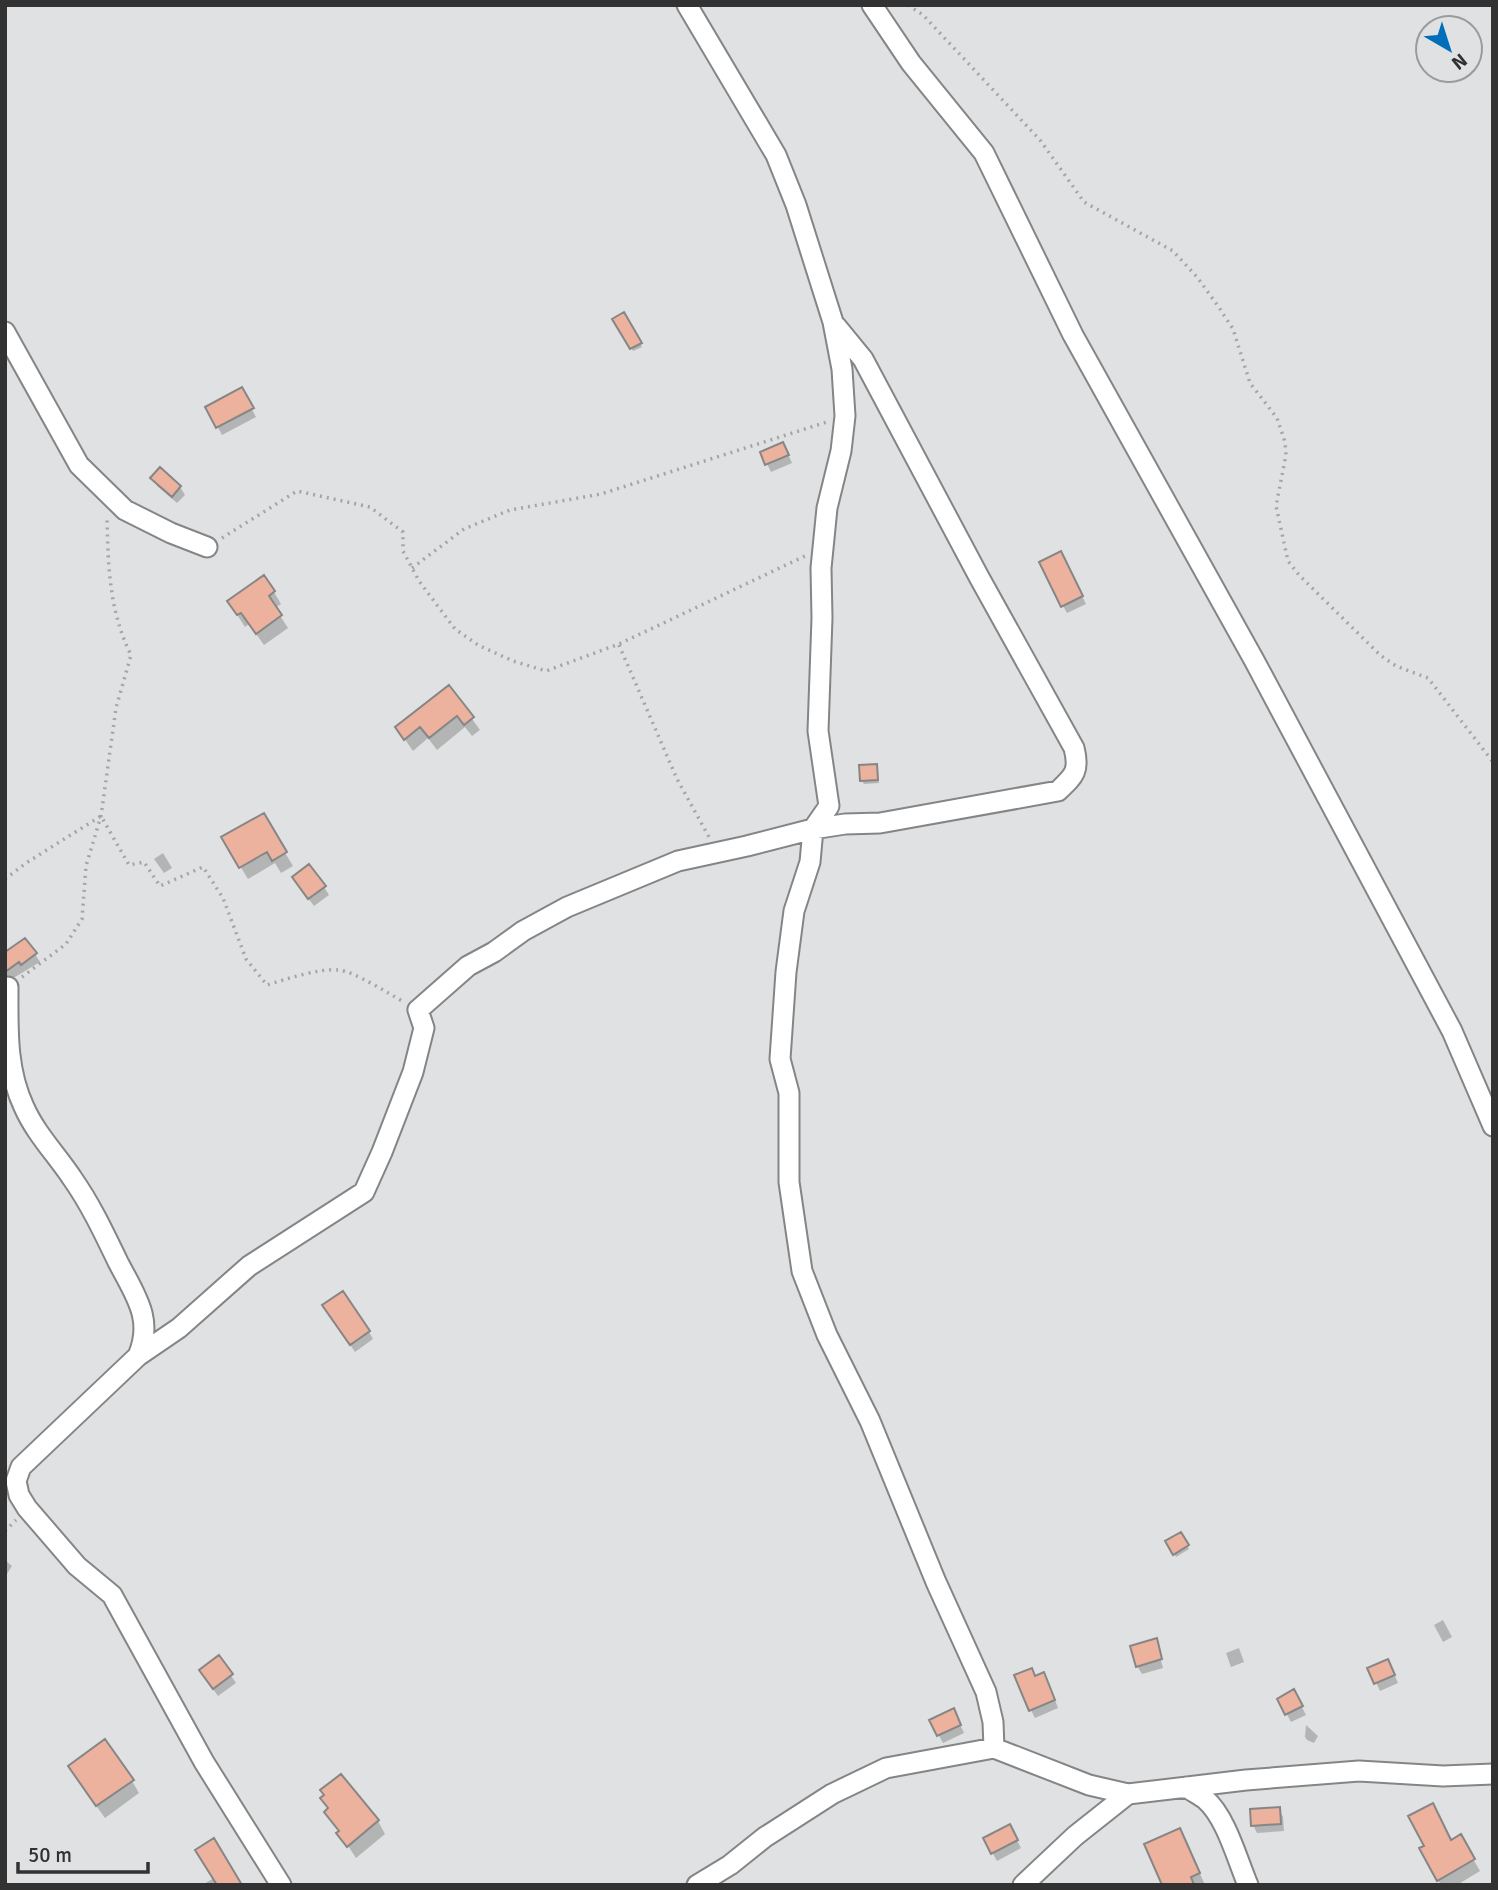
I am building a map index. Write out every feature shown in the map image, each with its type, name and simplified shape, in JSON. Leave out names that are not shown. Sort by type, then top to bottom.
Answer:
[{"type":"street","points":[[687,5],[776,156],[796,205],[833,322],[844,377],[845,416],[841,451],[827,508],[823,548],[818,731],[829,806],[813,829],[810,862],[792,923],[780,1059],[789,1093],[789,1182],[802,1271],[827,1335],[870,1421],[936,1582],[986,1692],[993,1721],[994,1748]]},
{"type":"street","points":[[872,5],[911,63],[984,153],[1073,335],[1254,660],[1452,1031],[1493,1126]]},
{"type":"street","points":[[281,1885],[199,1753],[112,1595],[76,1566],[27,1508],[19,1495],[16,1481],[21,1467],[138,1356],[180,1328],[249,1266],[364,1192],[412,1072],[424,1028],[418,1010],[468,966],[567,907],[678,861],[813,829],[845,824],[880,823],[1058,791],[1073,778],[1078,763],[1074,748],[863,359],[833,322]]},
{"type":"street","points":[[5,332],[79,465],[125,510],[170,533],[207,547]]},
{"type":"street","points":[[8,987],[8,1042],[16,1088],[35,1130],[90,1204],[139,1304],[145,1322],[145,1339],[138,1356]]},
{"type":"street","points":[[697,1885],[832,1794],[886,1768],[994,1748],[1089,1785],[1128,1794],[1359,1771],[1443,1776],[1493,1774]]},
{"type":"street","points":[[1186,1787],[1205,1799],[1222,1822],[1248,1885]]},
{"type":"street","points":[[1023,1885],[1075,1836],[1128,1794]]},
{"type":"path","points":[[908,5],[923,15],[1040,140],[1084,202],[1173,251],[1197,277],[1233,329],[1250,383],[1277,418],[1285,442],[1286,455],[1276,506],[1287,561],[1380,655],[1396,666],[1428,678],[1493,762]]},
{"type":"path","points":[[412,568],[464,529],[510,510],[601,494],[845,416]]},
{"type":"path","points":[[8,987],[66,944],[82,919],[86,866],[101,816],[116,708],[131,655],[119,632],[108,577],[106,490]]},
{"type":"path","points":[[207,547],[297,491],[370,507],[403,532],[403,551],[412,568],[456,629],[478,645],[513,661],[546,671],[619,644],[823,548]]},
{"type":"path","points":[[619,644],[677,779],[716,852]]},
{"type":"path","points":[[5,879],[101,816]]},
{"type":"path","points":[[101,816],[129,866],[144,862],[160,886],[203,866],[223,898],[246,959],[267,985],[295,976],[340,969],[375,985],[418,1010]]},
{"type":"building","points":[[624,312],[642,343],[630,349],[612,319]]},
{"type":"building","points":[[242,387],[254,408],[216,428],[205,407]]},
{"type":"building","points":[[783,442],[789,455],[765,465],[760,452]]},
{"type":"building","points":[[160,467],[181,486],[172,497],[150,478]]},
{"type":"building","points":[[1061,551],[1083,596],[1061,607],[1039,562]]},
{"type":"building","points":[[264,575],[275,591],[269,596],[282,615],[256,634],[241,613],[237,615],[227,601]]},
{"type":"building","points":[[449,685],[474,717],[464,725],[457,716],[429,738],[420,727],[404,740],[395,727]]},
{"type":"building","points":[[877,764],[878,780],[860,781],[859,765]]},
{"type":"building","points":[[264,813],[287,852],[272,861],[267,852],[239,868],[221,837]]},
{"type":"building","points":[[309,864],[326,886],[308,899],[292,877]]},
{"type":"building","points":[[25,938],[37,953],[21,965],[19,962],[5,972],[5,952]]},
{"type":"building","points":[[343,1291],[370,1331],[350,1345],[322,1305]]},
{"type":"building","points":[[1181,1532],[1189,1545],[1173,1555],[1165,1541]]},
{"type":"building","points":[[1157,1638],[1162,1659],[1136,1667],[1130,1646]]},
{"type":"building","points":[[219,1655],[233,1674],[213,1689],[199,1670]]},
{"type":"building","points":[[1388,1659],[1395,1675],[1374,1684],[1367,1668]]},
{"type":"building","points":[[1032,1668],[1035,1676],[1044,1672],[1055,1700],[1029,1711],[1014,1675]]},
{"type":"building","points":[[1294,1689],[1303,1706],[1285,1715],[1277,1699]]},
{"type":"building","points":[[954,1708],[961,1725],[937,1736],[929,1720]]},
{"type":"building","points":[[105,1739],[134,1780],[96,1806],[68,1766]]},
{"type":"building","points":[[341,1774],[379,1820],[347,1847],[336,1833],[339,1831],[324,1812],[328,1808],[320,1798],[324,1795],[320,1790]]},
{"type":"building","points":[[1433,1803],[1451,1840],[1461,1834],[1475,1859],[1437,1881],[1419,1848],[1424,1846],[1408,1816]]},
{"type":"building","points":[[1280,1807],[1281,1824],[1251,1826],[1250,1809]]},
{"type":"building","points":[[1010,1824],[1018,1840],[991,1854],[983,1838]]},
{"type":"building","points":[[1180,1828],[1200,1873],[1191,1877],[1194,1885],[1162,1885],[1144,1844]]},
{"type":"building","points":[[214,1838],[242,1885],[217,1885],[195,1850]]}]
